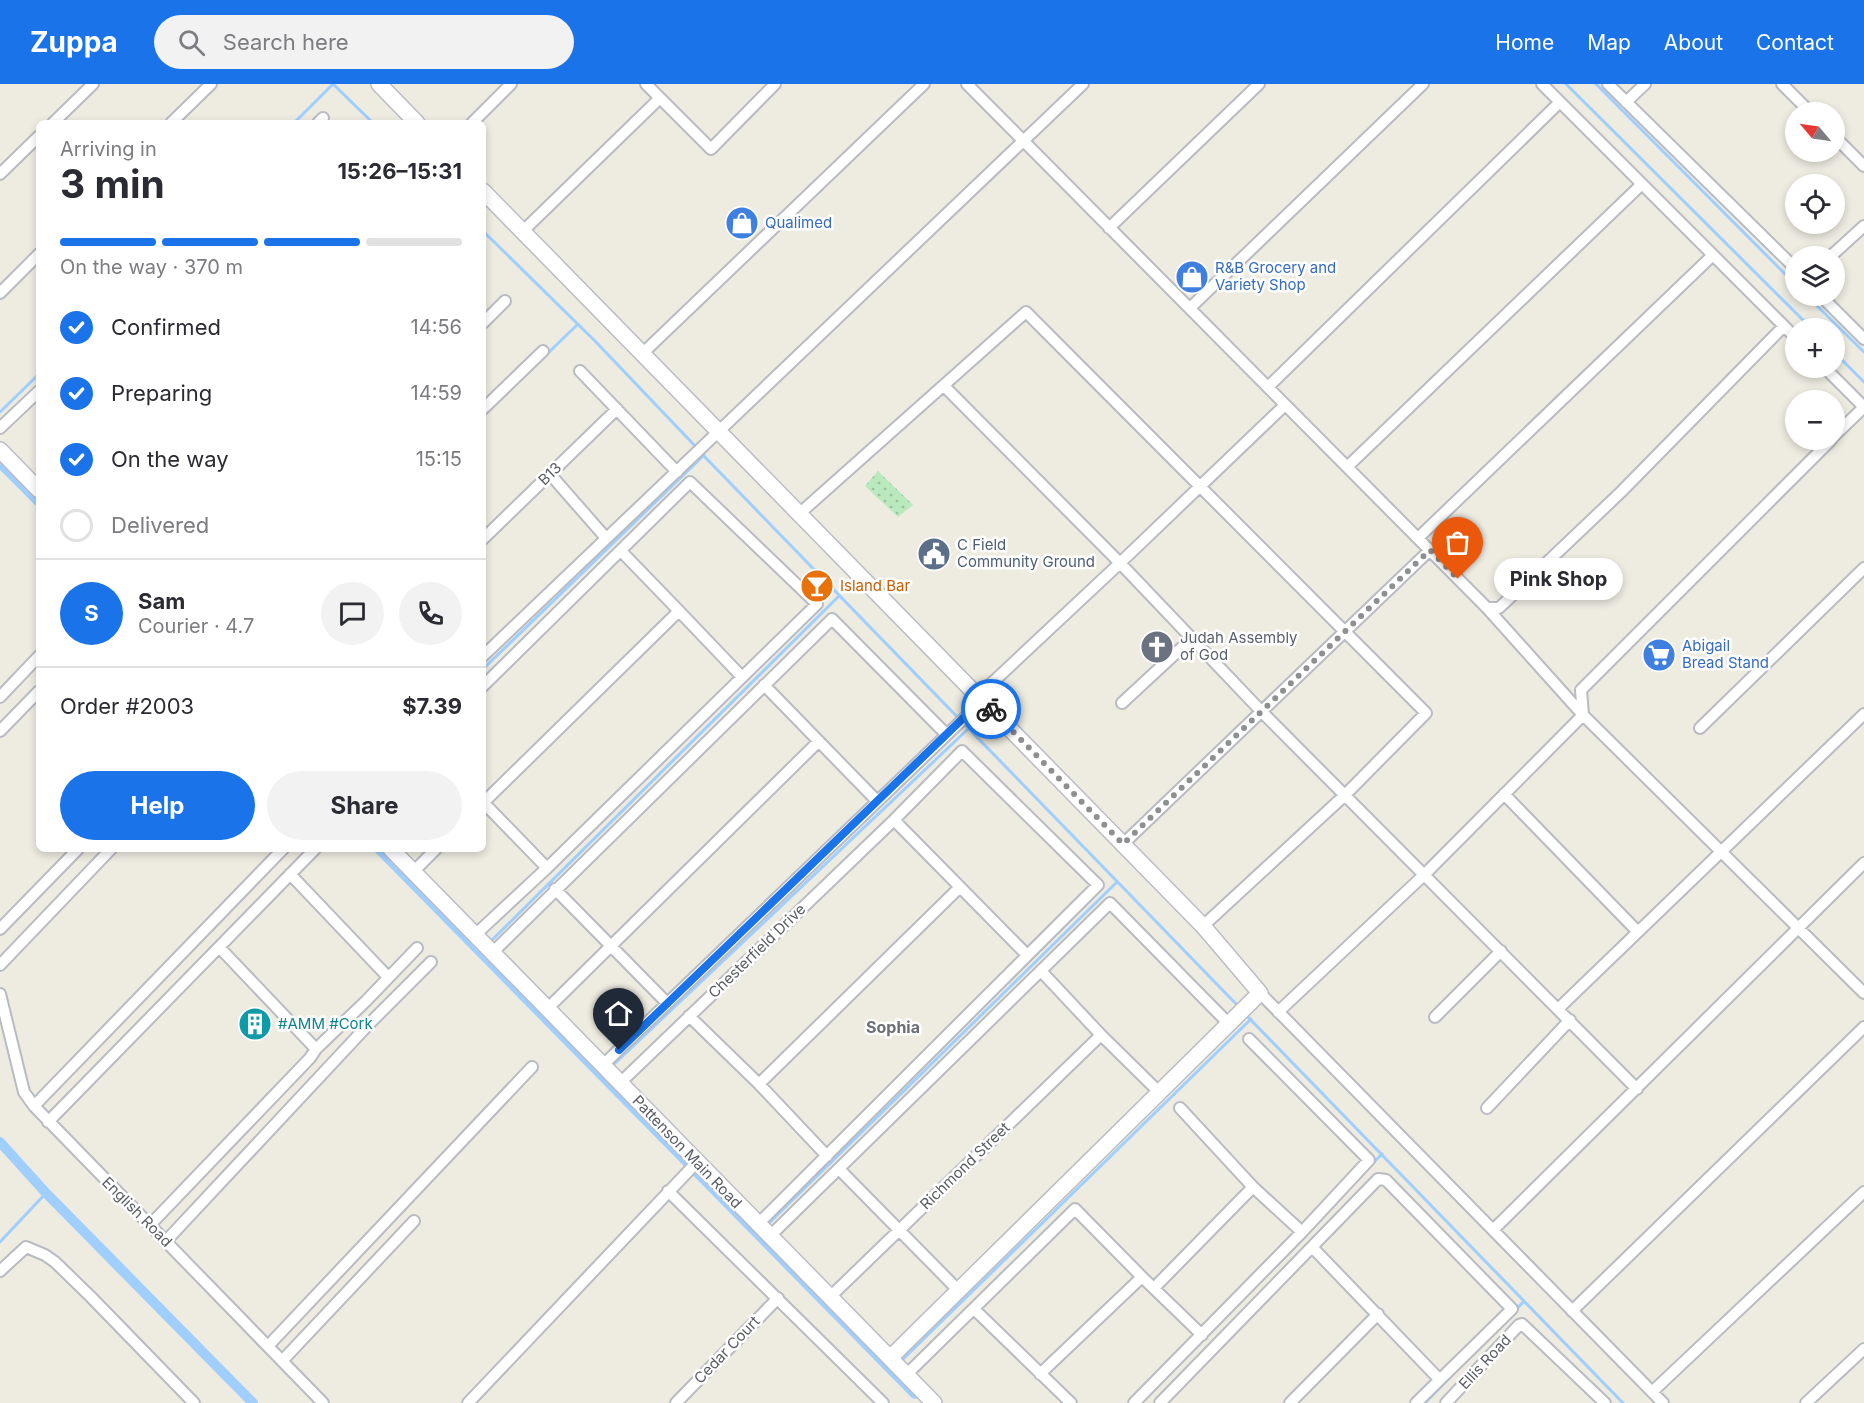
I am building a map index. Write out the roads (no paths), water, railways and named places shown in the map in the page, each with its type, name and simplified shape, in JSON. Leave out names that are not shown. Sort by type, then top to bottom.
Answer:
[{"type":"street","points":[[56,120],[93,84]]},
{"type":"street","points":[[174,120],[211,84]]},
{"type":"street","points":[[379,84],[414,120]]},
{"type":"street","points":[[475,120],[511,84]]},
{"type":"street","points":[[646,84],[711,149],[775,84]]},
{"type":"street","points":[[643,352],[924,84]]},
{"type":"street","points":[[967,84],[1487,608],[1583,715],[1864,993]]},
{"type":"street","points":[[486,653],[1083,84]]},
{"type":"street","points":[[1109,228],[1259,84]]},
{"type":"street","points":[[1190,308],[1423,84]]},
{"type":"street","points":[[1487,608],[1499,608],[1622,492],[1784,326],[1542,84]]},
{"type":"street","points":[[1608,84],[1785,258]]},
{"type":"street","points":[[1626,102],[1645,84]]},
{"type":"street","points":[[1782,84],[1800,102]]},
{"type":"street","points":[[523,231],[660,98]]},
{"type":"street","points":[[1268,387],[1560,102]]},
{"type":"street","points":[[0,174],[36,139]]},
{"type":"street","points":[[1845,147],[1864,166]]},
{"type":"street","points":[[1347,467],[1642,184]]},
{"type":"street","points":[[486,194],[1203,926],[1278,1012],[1663,1403]]},
{"type":"street","points":[[1842,246],[1864,226]]},
{"type":"street","points":[[1418,538],[1713,255]]},
{"type":"street","points":[[0,293],[36,257]]},
{"type":"street","points":[[486,320],[505,301]]},
{"type":"street","points":[[1832,306],[1862,332]]},
{"type":"street","points":[[800,514],[1026,312],[1346,631],[1426,713],[1345,795],[1203,926]]},
{"type":"street","points":[[486,406],[543,351]]},
{"type":"street","points":[[580,370],[677,472]]},
{"type":"street","points":[[1835,378],[1864,407],[1845,426]]},
{"type":"street","points":[[944,386],[1120,563],[1261,711],[1559,1008],[1637,1089]]},
{"type":"street","points":[[0,429],[36,394]]},
{"type":"street","name":"Chesterfield Drive","points":[[603,1065],[1285,405]]},
{"type":"street","name":"B13","points":[[486,536],[617,409]]},
{"type":"street","points":[[0,450],[36,487]]},
{"type":"street","points":[[1278,1012],[1425,874],[1583,715],[1581,690],[1821,450]]},
{"type":"street","points":[[550,474],[606,538]]},
{"type":"street","points":[[476,936],[817,604],[690,482],[486,683]]},
{"type":"street","points":[[1123,844],[1430,550]]},
{"type":"street","points":[[621,551],[742,677]]},
{"type":"street","points":[[1700,728],[1864,568]]},
{"type":"street","points":[[486,800],[679,611]]},
{"type":"street","points":[[491,951],[832,619],[946,734]]},
{"type":"street","points":[[1122,703],[1191,639]]},
{"type":"street","points":[[0,697],[36,659]]},
{"type":"street","points":[[764,685],[877,801]]},
{"type":"street","points":[[0,730],[36,694]]},
{"type":"street","points":[[1559,1008],[1864,714]]},
{"type":"street","points":[[547,1009],[819,741]]},
{"type":"street","name":"Chesterfield Drive","points":[[620,1083],[894,820],[962,751],[1098,885],[1027,955]]},
{"type":"street","points":[[1504,794],[1638,932]]},
{"type":"street","points":[[486,806],[547,868]]},
{"type":"street","points":[[758,1224],[1027,955],[894,820]]},
{"type":"street","points":[[0,929],[75,852]]},
{"type":"street","points":[[0,965],[108,852]]},
{"type":"street","points":[[34,1106],[280,852]]},
{"type":"street","points":[[48,1122],[312,852]]},
{"type":"street","name":"Pattenson Main Road","points":[[394,852],[603,1065],[696,1164],[770,1236],[933,1403]]},
{"type":"street","points":[[413,872],[433,852]]},
{"type":"street","points":[[1493,1230],[1864,863]]},
{"type":"street","points":[[290,874],[388,977]]},
{"type":"street","points":[[759,1084],[959,888]]},
{"type":"street","points":[[555,890],[667,1003]]},
{"type":"street","points":[[770,1236],[840,1170],[1110,903],[1231,1023]]},
{"type":"street","points":[[219,947],[316,1049]]},
{"type":"street","points":[[150,1225],[310,1058],[316,1049],[417,948]]},
{"type":"street","points":[[1435,1017],[1501,951]]},
{"type":"street","points":[[166,1241],[368,1025],[431,962]]},
{"type":"street","points":[[1041,971],[1159,1092]]},
{"type":"street","points":[[890,1358],[1260,993]]},
{"type":"street","name":"English Road","points":[[0,994],[24,1092],[34,1106],[323,1403]]},
{"type":"street","points":[[689,1016],[759,1084],[826,1156]]},
{"type":"street","points":[[1487,1108],[1570,1020]]},
{"type":"street","points":[[1572,1311],[1864,1027]]},
{"type":"street","name":"Richmond Street","points":[[830,1297],[1101,1035]]},
{"type":"street","points":[[1134,1403],[1302,1232],[1369,1160],[1249,1039]]},
{"type":"street","points":[[268,1346],[532,1067]]},
{"type":"street","points":[[1180,1108],[1253,1187],[1302,1232]]},
{"type":"street","points":[[468,1403],[696,1164]]},
{"type":"street","points":[[840,1170],[958,1290]]},
{"type":"street","points":[[1160,1403],[1378,1179],[1386,1180],[1512,1309],[1416,1403]]},
{"type":"street","points":[[1154,1288],[1253,1187]]},
{"type":"street","points":[[668,1191],[882,1403]]},
{"type":"street","points":[[1652,1392],[1864,1192]]},
{"type":"street","points":[[906,1375],[1075,1209],[1202,1335]]},
{"type":"street","points":[[282,1361],[411,1225],[392,1215]]},
{"type":"street","points":[[2,1266],[26,1247],[34,1249],[55,1262],[194,1403]]},
{"type":"street","points":[[1312,1247],[1439,1379]]},
{"type":"street","points":[[1040,1374],[1142,1277]]},
{"type":"street","name":"Cedar Court","points":[[676,1403],[778,1298]]},
{"type":"street","points":[[974,1309],[1071,1403]]},
{"type":"street","points":[[1290,1403],[1378,1314]]},
{"type":"street","name":"Ellis Road","points":[[1454,1401],[1519,1325],[1526,1326],[1605,1403]]},
{"type":"street","points":[[1806,1403],[1864,1349]]},
{"type":"waterway","points":[[333,84],[370,120]]},
{"type":"waterway","points":[[297,120],[333,84]]},
{"type":"waterway","points":[[1566,84],[1801,318]]},
{"type":"waterway","points":[[1596,84],[1785,274]]},
{"type":"waterway","points":[[486,234],[595,341],[697,448]]},
{"type":"waterway","points":[[1817,306],[1864,352]]},
{"type":"waterway","points":[[547,354],[578,324]]},
{"type":"waterway","points":[[1845,363],[1864,382]]},
{"type":"waterway","points":[[0,412],[36,377]]},
{"type":"waterway","points":[[701,453],[1240,1008]]},
{"type":"waterway","points":[[486,666],[704,455]]},
{"type":"waterway","points":[[0,463],[36,499]]},
{"type":"waterway","points":[[489,943],[839,596]]},
{"type":"waterway","points":[[610,1068],[968,729]]},
{"type":"waterway","points":[[382,852],[915,1394]]},
{"type":"waterway","points":[[767,1225],[1117,882]]},
{"type":"waterway","points":[[1246,1015],[1623,1403]]},
{"type":"waterway","points":[[900,1362],[1251,1019]]},
{"type":"waterway","points":[[0,1142],[46,1193],[253,1403]]},
{"type":"waterway","points":[[1370,1166],[1382,1154]]},
{"type":"waterway","points":[[0,1242],[46,1193]]},
{"type":"waterway","points":[[1515,1311],[1524,1301]]},
{"type":"waterway","points":[[1425,1403],[1454,1373]]},
{"type":"place","name":"Qualimed","points":[[742,223]]},
{"type":"place","name":"R&B Grocery and Variety Shop","points":[[1192,277]]},
{"type":"place","name":"C Field Community Ground","points":[[934,554]]},
{"type":"place","name":"Pink Shop","points":[[1458,579]]},
{"type":"place","name":"Island Bar","points":[[817,586]]},
{"type":"place","name":"Judah Assembly of God","points":[[1157,647]]},
{"type":"place","name":"Abigail Bread Stand","points":[[1659,655]]},
{"type":"place","name":"#AMM #Cork","points":[[255,1024]]},
{"type":"district","name":"Sophia","points":[[893,1027]]}]
